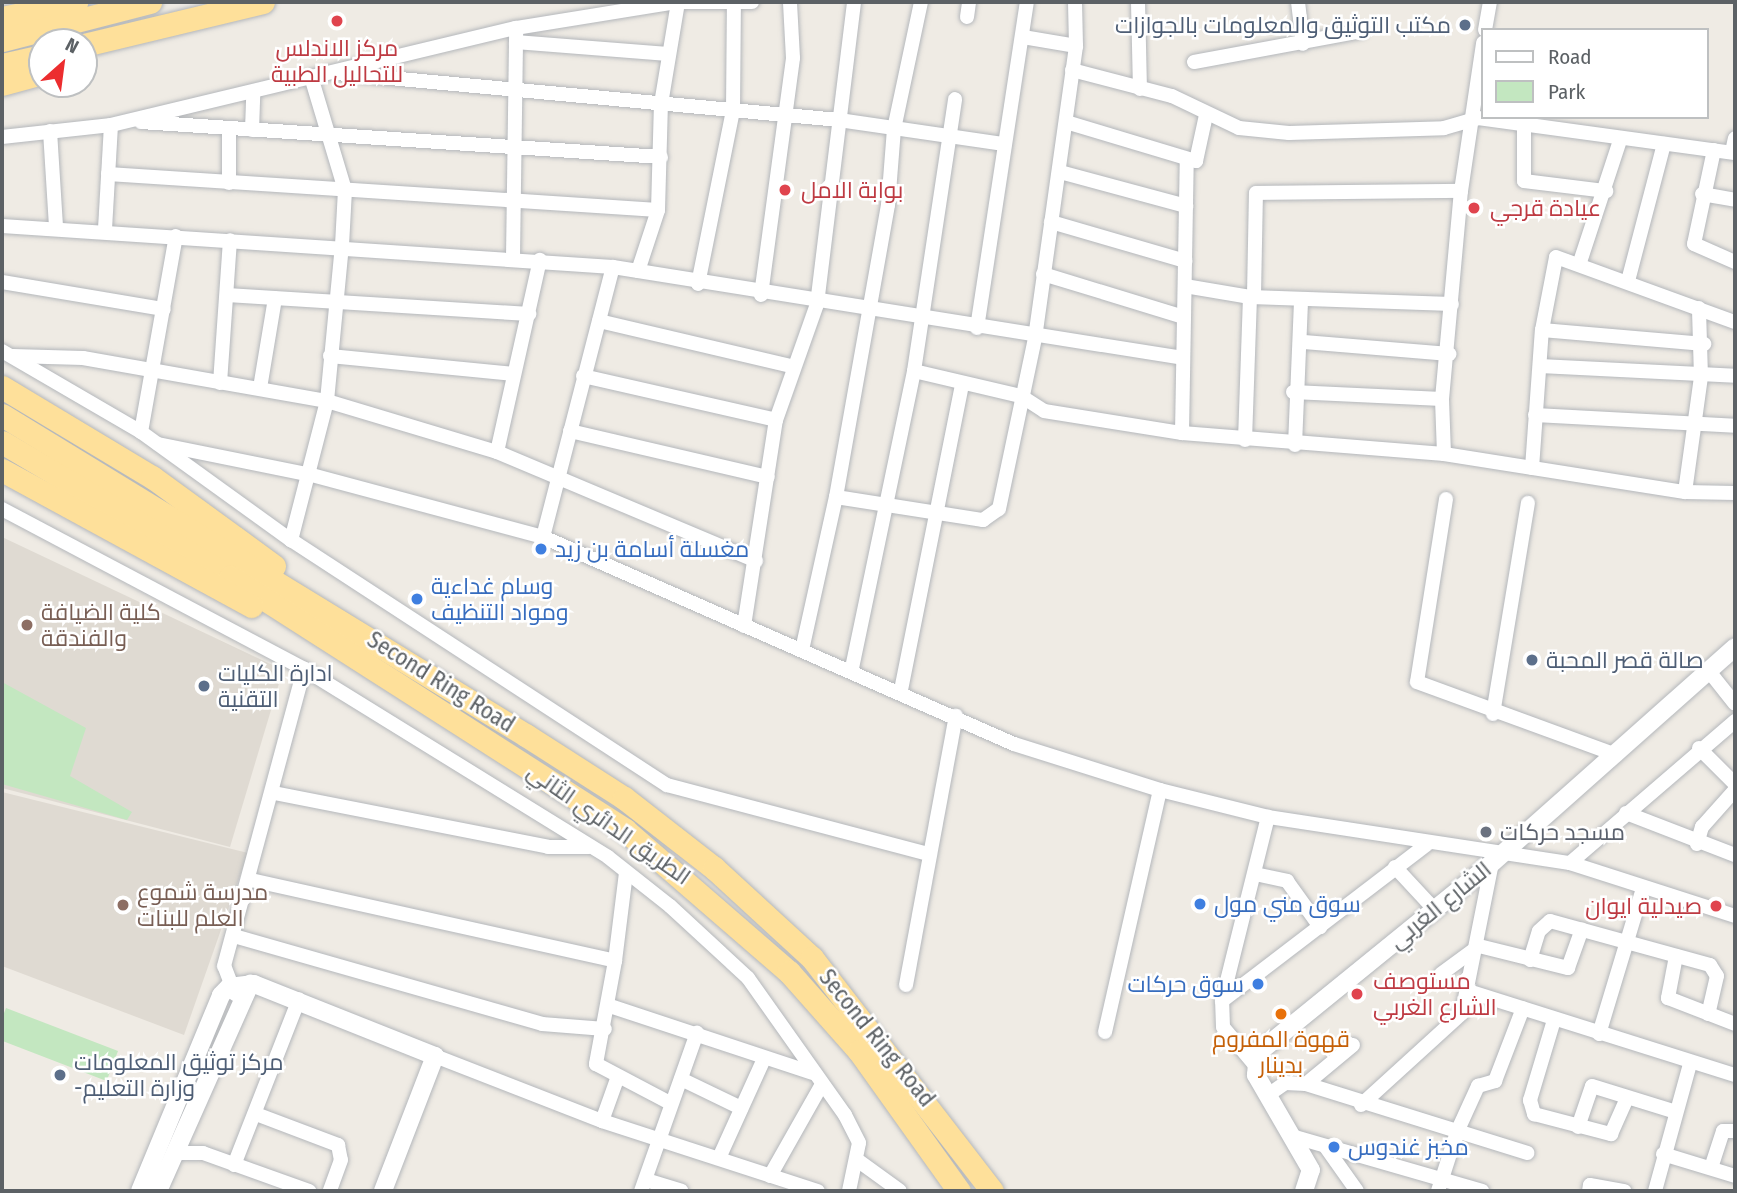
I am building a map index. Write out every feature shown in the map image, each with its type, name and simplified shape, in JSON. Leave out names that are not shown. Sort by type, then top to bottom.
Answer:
[{"type":"highway","points":[[2,18],[76,2]]},
{"type":"highway","points":[[2,40],[69,25],[150,2]]},
{"type":"highway","points":[[98,41],[169,22],[263,2]]},
{"type":"highway","points":[[98,53],[169,22]]},
{"type":"highway","points":[[2,65],[28,59]]},
{"type":"highway","points":[[2,84],[28,77]]},
{"type":"highway","points":[[2,387],[152,477],[374,641]]},
{"type":"highway","points":[[2,415],[186,537]]},
{"type":"highway","name":"Second Ring Road","points":[[2,442],[186,537],[374,641],[624,798],[714,868],[812,958],[943,1120],[992,1191]]},
{"type":"highway","points":[[2,470],[362,664]]},
{"type":"highway","name":"الطريق الدائري الثاني","points":[[186,537],[362,664],[542,774],[712,899],[789,972],[859,1051],[959,1191]]},
{"type":"street","points":[[638,271],[658,209],[661,104],[678,2]]},
{"type":"street","points":[[2,137],[111,125],[312,80],[331,72],[678,2],[734,5],[752,2]]},
{"type":"street","points":[[761,295],[783,114],[793,58],[790,2]]},
{"type":"street","points":[[744,626],[776,420],[791,366],[817,304],[854,2]]},
{"type":"street","points":[[802,650],[836,497],[865,311],[888,205],[894,128],[921,2]]},
{"type":"street","points":[[967,17],[969,2]]},
{"type":"street","points":[[977,328],[1027,2]]},
{"type":"street","points":[[836,497],[888,503],[983,520],[999,509],[1035,338],[1060,172],[1076,46],[1074,2]]},
{"type":"street","points":[[1138,2],[1140,89]]},
{"type":"street","points":[[1298,2],[1303,44]]},
{"type":"street","points":[[1485,28],[1490,2]]},
{"type":"street","points":[[698,284],[733,110],[734,5]]},
{"type":"street","points":[[1194,61],[1303,44],[1361,31]]},
{"type":"street","points":[[516,35],[668,54]]},
{"type":"street","points":[[513,257],[518,148],[516,35]]},
{"type":"street","points":[[1023,37],[1076,46]]},
{"type":"street","points":[[1444,454],[1442,399],[1450,354],[1461,191],[1482,49]]},
{"type":"street","points":[[1072,70],[1140,89],[1239,128],[1289,133],[1444,128],[1471,120],[1524,124],[1620,140],[1714,150],[1734,147]]},
{"type":"street","points":[[331,72],[518,93],[783,114],[1004,144]]},
{"type":"street","points":[[291,540],[313,475],[327,401],[333,301],[342,245],[345,190],[312,80]]},
{"type":"street","points":[[252,130],[253,93]]},
{"type":"street","points":[[852,668],[914,371],[955,99]]},
{"type":"street","points":[[1066,122],[1187,159],[1200,158],[1206,115]]},
{"type":"street","points":[[126,121],[661,157]]},
{"type":"street","points":[[1524,124],[1524,181],[1606,191]]},
{"type":"street","points":[[105,229],[111,125]]},
{"type":"street","points":[[229,129],[229,183]]},
{"type":"street","points":[[50,131],[56,226]]},
{"type":"street","points":[[1580,262],[1606,191],[1620,140]]},
{"type":"street","points":[[1628,281],[1664,144]]},
{"type":"street","points":[[1714,150],[1702,194],[1694,244],[1735,262]]},
{"type":"street","points":[[1182,433],[1187,159]]},
{"type":"street","points":[[1060,172],[1186,206]]},
{"type":"street","points":[[108,174],[658,209]]},
{"type":"street","points":[[1245,440],[1256,193],[1461,191]]},
{"type":"street","points":[[1702,194],[1735,200]]},
{"type":"street","points":[[1051,222],[1185,261]]},
{"type":"street","points":[[2,226],[105,229],[230,240],[513,257],[613,267],[817,304],[1183,358]]},
{"type":"street","points":[[141,432],[156,369],[176,236]]},
{"type":"street","points":[[220,383],[230,240]]},
{"type":"street","points":[[1532,468],[1542,330],[1552,262],[1561,255],[1735,321]]},
{"type":"street","points":[[497,452],[540,260]]},
{"type":"street","points":[[543,537],[613,267]]},
{"type":"street","points":[[1043,274],[1184,317]]},
{"type":"street","points":[[2,282],[164,309]]},
{"type":"street","points":[[1185,286],[1252,296],[1452,304]]},
{"type":"street","points":[[227,295],[529,314]]},
{"type":"street","points":[[260,388],[275,298]]},
{"type":"street","points":[[1295,445],[1293,392],[1296,351],[1304,342],[1301,299]]},
{"type":"street","points":[[1685,492],[1691,423],[1701,377],[1703,344],[1699,308]]},
{"type":"street","points":[[598,321],[791,366]]},
{"type":"street","points":[[1542,330],[1703,344]]},
{"type":"street","points":[[1304,342],[1450,354]]},
{"type":"street","points":[[7,354],[156,369],[327,401],[497,452],[560,476],[756,561]]},
{"type":"street","points":[[7,354],[141,432],[291,540],[667,786],[929,854]]},
{"type":"street","points":[[330,356],[514,374]]},
{"type":"street","points":[[1540,366],[1701,377],[1735,376]]},
{"type":"street","points":[[914,371],[1021,396],[1044,411],[1182,433],[1295,445],[1444,454],[1685,492],[1735,493]]},
{"type":"street","points":[[583,376],[776,420]]},
{"type":"street","points":[[901,690],[962,384]]},
{"type":"street","points":[[1293,392],[1442,399]]},
{"type":"street","points":[[1535,415],[1735,426]]},
{"type":"street","points":[[570,431],[768,477]]},
{"type":"street","points":[[158,444],[313,475],[543,537],[744,626],[852,668],[1014,744],[1160,790],[1268,817],[1497,859],[1570,863],[1735,916]]},
{"type":"street","points":[[1446,499],[1414,678],[1428,690],[1616,755]]},
{"type":"street","points":[[1493,713],[1528,503]]},
{"type":"street","points":[[2,509],[304,669],[592,848],[626,873],[748,978],[853,1129],[860,1162],[849,1191]]},
{"type":"street","name":"الشارع الغربي","points":[[1254,1064],[1258,1053],[1497,859],[1735,647]]},
{"type":"street","points":[[158,1191],[235,994],[224,966],[251,880],[304,669]]},
{"type":"street","points":[[1708,670],[1735,704]]},
{"type":"street","points":[[906,985],[956,716]]},
{"type":"street","points":[[1570,863],[1699,748],[1735,721]]},
{"type":"street","points":[[1699,748],[1735,784]]},
{"type":"street","points":[[1105,1032],[1160,790]]},
{"type":"street","points":[[1697,844],[1702,827],[1735,790]]},
{"type":"street","points":[[274,793],[548,847],[592,848]]},
{"type":"street","points":[[1626,813],[1697,844],[1735,855]]},
{"type":"street","points":[[1268,817],[1222,1001],[1223,1027],[1254,1064],[1268,1095],[1295,1137],[1311,1170],[1304,1191]]},
{"type":"street","points":[[1222,1001],[1426,845]]},
{"type":"street","points":[[1361,1105],[1451,1029],[1468,991],[1497,859]]},
{"type":"street","points":[[1395,867],[1436,910]]},
{"type":"street","points":[[626,873],[610,1006],[596,1064],[617,1079],[670,1103]]},
{"type":"street","points":[[1255,874],[1287,881],[1320,927]]},
{"type":"street","points":[[251,880],[615,961]]},
{"type":"street","points":[[1599,1034],[1643,888]]},
{"type":"street","points":[[1530,960],[1548,921],[1676,956],[1715,968],[1708,1014]]},
{"type":"street","points":[[1479,946],[1568,968],[1582,929]]},
{"type":"street","points":[[234,936],[542,1024],[605,1029]]},
{"type":"street","points":[[1441,974],[1479,946]]},
{"type":"street","points":[[1676,956],[1665,995],[1735,1024]]},
{"type":"street","points":[[139,1191],[235,994],[250,984],[299,999],[602,1121],[663,1138],[818,1191]]},
{"type":"street","points":[[1468,991],[1690,1064],[1735,1075]]},
{"type":"street","points":[[234,1165],[299,999]]},
{"type":"street","points":[[610,1006],[812,1073]]},
{"type":"street","points":[[1440,1185],[1457,1132],[1478,1086],[1495,1081],[1523,1008]]},
{"type":"street","points":[[1554,1020],[1530,1105],[1537,1115],[1578,1128],[1613,1133],[1627,1098]]},
{"type":"street","points":[[680,1191],[644,1185],[663,1138],[670,1103],[697,1033]]},
{"type":"street","points":[[1306,1084],[1353,1045]]},
{"type":"street","points":[[383,1191],[435,1056]]},
{"type":"street","points":[[719,1158],[764,1059]]},
{"type":"street","points":[[1655,1191],[1663,1154],[1690,1064]]},
{"type":"street","points":[[602,1121],[617,1079]]},
{"type":"street","points":[[681,1079],[741,1108]]},
{"type":"street","points":[[1268,1095],[1285,1083],[1306,1084],[1361,1105],[1528,1153]]},
{"type":"street","points":[[770,1176],[821,1086]]},
{"type":"street","points":[[1578,1128],[1591,1087],[1675,1112]]},
{"type":"street","points":[[256,1114],[338,1145],[341,1160],[330,1191]]},
{"type":"street","points":[[1711,1168],[1723,1131],[1735,1131]]},
{"type":"street","points":[[1295,1137],[1440,1185],[1482,1191]]},
{"type":"street","points":[[1325,1146],[1357,1191]]},
{"type":"street","points":[[174,1153],[203,1153],[309,1191]]},
{"type":"street","points":[[1663,1154],[1735,1176]]},
{"type":"street","points":[[860,1162],[900,1191]]},
{"type":"street","points":[[1589,1191],[1590,1185],[1624,1191]]},
{"type":"shaded area","points":[[2,537],[283,670],[230,847],[2,788]]},
{"type":"shaded area","points":[[2,792],[248,853],[184,1035],[2,966]]},
{"type":"green space","points":[[2,682],[86,728],[70,776],[132,812],[127,820],[2,784]]},
{"type":"green space","points":[[6,1008],[118,1051],[107,1081],[2,1041],[2,1018]]},
{"type":"place","name":"مركز الاندلس للتحاليل الطبية","points":[[337,21]]},
{"type":"place","name":"مكتب التوثيق والمعلومات بالجوازات","points":[[1465,25]]},
{"type":"place","name":"بوابة الامل","points":[[785,190]]},
{"type":"place","name":"عيادة قرجي","points":[[1474,208]]},
{"type":"place","name":"مغسلة أسامة بن زيد","points":[[541,549]]},
{"type":"place","name":"وسام غداءية ومواد التنظيف","points":[[417,599]]},
{"type":"place","name":"كلية الضيافة والفندقة","points":[[27,625]]},
{"type":"place","name":"صالة قصر المحبة","points":[[1532,660]]},
{"type":"place","name":"ادارة الكليات التقنية","points":[[204,686]]},
{"type":"place","name":"مسجد حركات","points":[[1486,832]]},
{"type":"place","name":"سوق مني مول","points":[[1200,904]]},
{"type":"place","name":"مدرسة شموع العلم للبنات","points":[[123,905]]},
{"type":"place","name":"صيدلية ايوان","points":[[1716,906]]},
{"type":"place","name":"سوق حركات","points":[[1258,984]]},
{"type":"place","name":"مستوصف الشارع الغربي","points":[[1357,994]]},
{"type":"place","name":"قهوة المفروم بدينار","points":[[1281,1014]]},
{"type":"place","name":"مركز توثيق المعلومات -وزارة التعليم","points":[[60,1075]]},
{"type":"place","name":"مخبز غندوس","points":[[1334,1147]]}]
